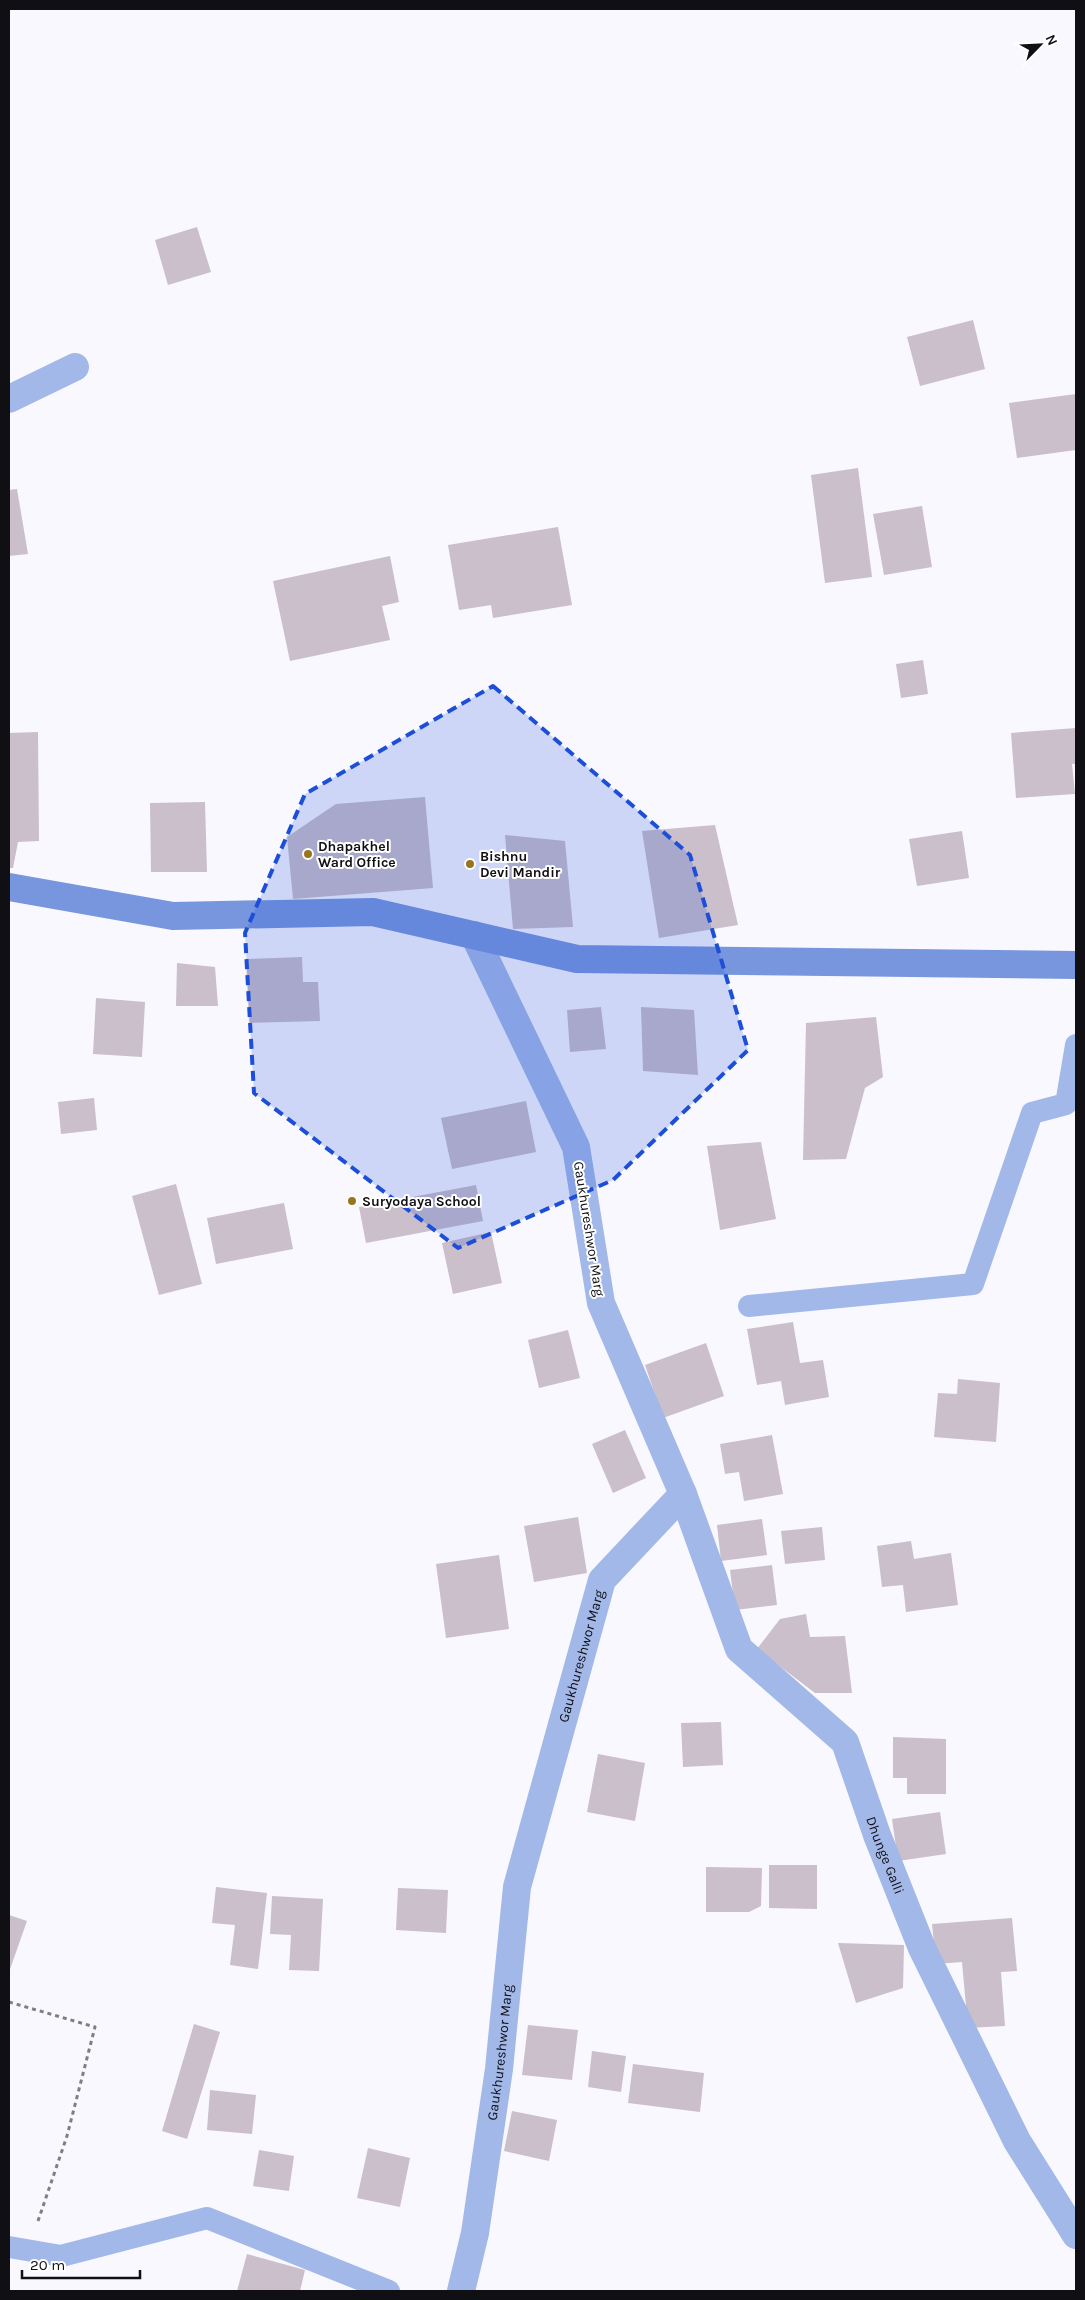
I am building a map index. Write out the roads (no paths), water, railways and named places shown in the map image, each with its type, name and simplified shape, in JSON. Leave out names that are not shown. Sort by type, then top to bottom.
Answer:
[{"type":"main road","points":[[9,887],[173,916],[373,912],[577,959],[1076,965]]},
{"type":"street","points":[[9,399],[75,367]]},
{"type":"street","name":"Gaukhureshwor Marg","points":[[461,2291],[475,2233],[499,2069],[517,1887],[602,1580],[683,1494],[601,1303],[576,1148],[474,935]]},
{"type":"street","name":"Dhunge Galli","points":[[683,1494],[739,1649],[845,1742],[877,1835],[922,1948],[1017,2141],[1076,2235]]},
{"type":"lane","points":[[749,1306],[973,1284],[1032,1113],[1066,1104],[1076,1045]]},
{"type":"lane","points":[[18,2249],[61,2256],[207,2218],[389,2291]]},
{"type":"place","name":"Dhapakhel Ward Office","points":[[308,854]]},
{"type":"place","name":"Bishnu Devi Mandir","points":[[470,864]]},
{"type":"place","name":"Suryodaya School","points":[[352,1201]]}]
